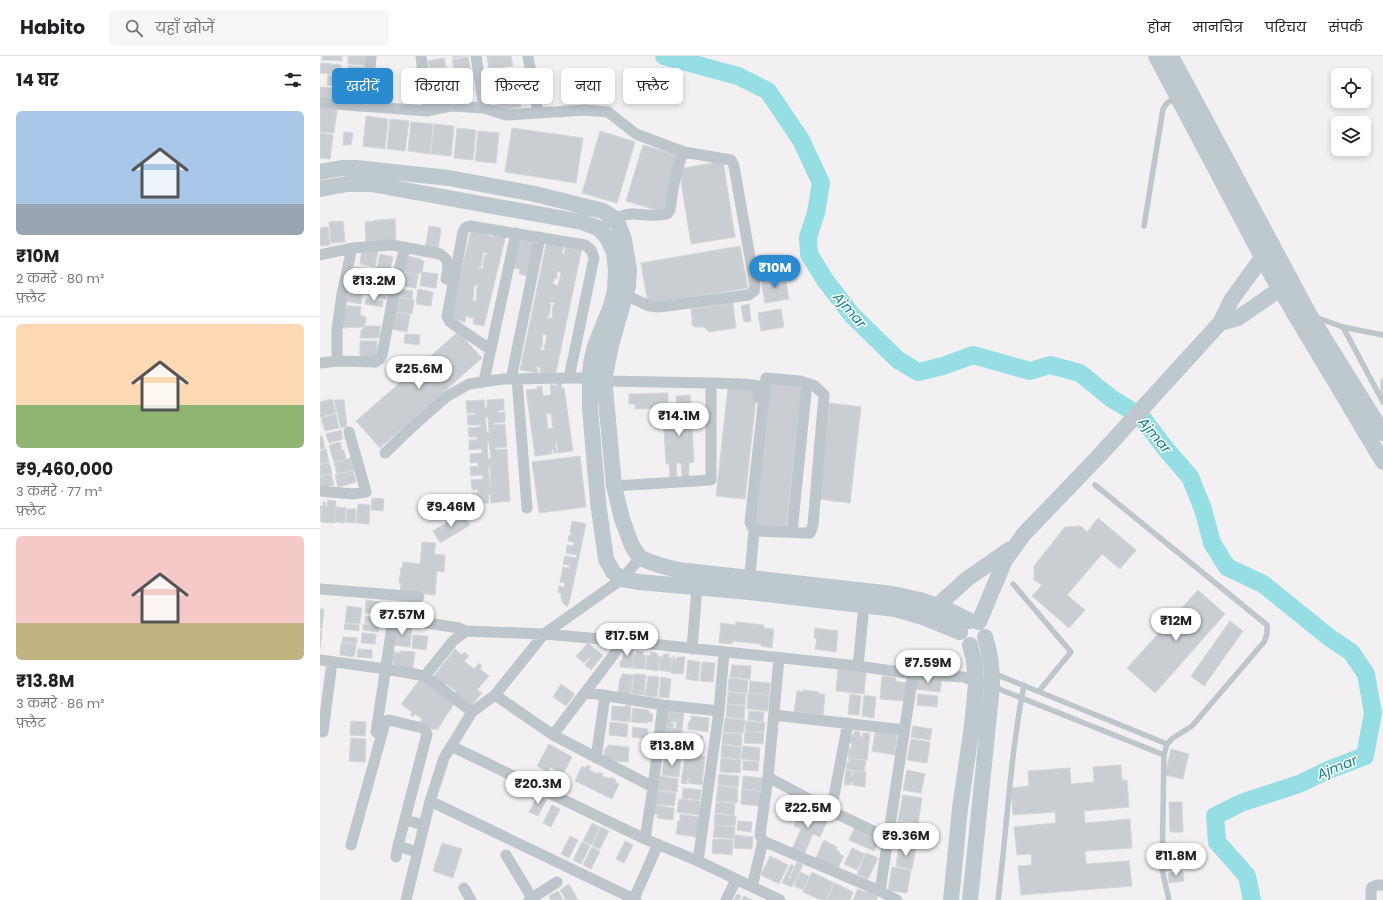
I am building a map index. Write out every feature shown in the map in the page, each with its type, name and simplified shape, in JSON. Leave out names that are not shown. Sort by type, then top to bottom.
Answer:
[{"type":"street","points":[[366,106],[371,56]]},
{"type":"street","points":[[418,56],[422,56],[428,111]]},
{"type":"street","points":[[476,56],[484,108]]},
{"type":"street","points":[[528,56],[538,113]]},
{"type":"street","points":[[1156,56],[1262,257],[1309,314],[1383,433]]},
{"type":"street","points":[[1171,56],[1272,244],[1285,284],[1383,462]]},
{"type":"street","points":[[320,103],[428,111],[451,106],[484,108],[506,115],[585,110],[608,112],[636,134],[684,152],[731,160],[735,173],[755,286],[754,292],[749,295],[659,307],[618,300]]},
{"type":"street","points":[[599,229],[614,218],[631,214],[661,216],[667,214],[670,210],[676,170],[684,152]]},
{"type":"street","points":[[320,172],[342,168],[356,168],[448,178],[535,194],[603,211],[614,218],[619,226],[628,256],[628,286],[618,300],[595,346],[598,380],[614,486],[624,526],[632,546],[640,558],[678,570],[749,585],[895,609],[923,617],[970,625],[984,629],[992,660],[992,680],[970,900]]},
{"type":"street","points":[[320,189],[347,184],[371,184],[582,222],[599,229],[606,236],[614,252],[618,300]]},
{"type":"street","points":[[491,350],[450,322],[447,316],[463,232],[466,227],[470,226],[585,245],[591,250],[594,258],[569,378]]},
{"type":"street","points":[[484,381],[516,233]]},
{"type":"street","points":[[527,508],[514,379],[540,237]]},
{"type":"street","points":[[985,637],[979,644],[976,645],[970,645],[962,639],[1005,560],[1015,546],[1024,534],[1098,457],[1220,323],[1232,299],[1272,244]]},
{"type":"street","points":[[320,255],[352,248],[392,245],[440,254],[445,257],[448,264],[446,279]]},
{"type":"street","points":[[336,361],[337,330],[342,294],[352,248]]},
{"type":"street","points":[[320,363],[336,361],[376,362],[380,359],[387,332],[397,277],[405,248]]},
{"type":"street","points":[[1220,323],[1238,318],[1285,284]]},
{"type":"street","points":[[385,453],[446,398],[468,384],[484,381],[514,379],[569,378],[745,384],[759,386],[748,497]]},
{"type":"street","points":[[749,585],[754,531],[750,522],[766,378],[800,381],[815,386],[824,395],[813,525],[810,533],[754,531]]},
{"type":"street","points":[[598,380],[590,408],[598,502],[606,559],[614,572],[622,579],[697,587],[749,585],[893,594],[920,600],[937,606],[970,625]]},
{"type":"street","points":[[614,486],[711,480],[711,383]]},
{"type":"street","points":[[792,532],[807,383]]},
{"type":"street","points":[[320,491],[353,494],[366,492],[349,432]]},
{"type":"street","points":[[937,606],[967,579],[1015,546]]},
{"type":"street","points":[[406,900],[430,800],[444,758],[472,712],[494,695],[544,634],[622,579],[640,558]]},
{"type":"street","points":[[692,649],[697,587]]},
{"type":"street","points":[[320,589],[419,597]]},
{"type":"street","points":[[858,666],[864,605]]},
{"type":"street","points":[[375,739],[394,619],[459,628],[466,631],[544,634],[624,641],[724,653],[858,666],[913,674],[972,677],[992,680]]},
{"type":"street","points":[[425,676],[453,641],[466,631]]},
{"type":"street","points":[[553,735],[624,641]]},
{"type":"street","points":[[951,900],[960,808],[972,726],[972,652],[970,645]]},
{"type":"street","points":[[698,861],[719,712],[724,653]]},
{"type":"street","points":[[752,888],[763,842],[760,835],[768,777],[780,658]]},
{"type":"street","points":[[320,660],[425,676],[472,712]]},
{"type":"street","points":[[323,732],[332,662]]},
{"type":"street","points":[[880,891],[913,674]]},
{"type":"street","points":[[585,692],[663,705],[719,712]]},
{"type":"street","points":[[494,695],[553,735],[653,787]]},
{"type":"street","points":[[596,758],[605,696]]},
{"type":"street","points":[[645,839],[663,705]]},
{"type":"street","points":[[774,715],[904,730]]},
{"type":"street","points":[[351,845],[384,723],[389,720],[422,728],[427,734],[397,852],[417,852]]},
{"type":"street","points":[[831,811],[848,724]]},
{"type":"street","points":[[452,746],[645,839],[698,861],[780,900]]},
{"type":"street","points":[[768,777],[831,811],[888,838]]},
{"type":"street","points":[[430,800],[635,900],[658,844]]},
{"type":"street","points":[[405,820],[424,825]]},
{"type":"street","points":[[763,842],[880,891],[897,900]]},
{"type":"street","points":[[506,855],[530,899],[557,882]]},
{"type":"street","points":[[726,900],[736,880]]},
{"type":"street","points":[[1371,900],[1372,887],[1383,885]]},
{"type":"street","points":[[464,888],[471,900]]},
{"type":"lane","points":[[1144,226],[1163,109],[1166,104],[1178,96]]},
{"type":"lane","points":[[1309,314],[1343,327],[1383,334]]},
{"type":"lane","points":[[1343,327],[1383,402]]},
{"type":"lane","points":[[1095,485],[1267,626],[1267,634],[1264,642],[1192,726],[1173,738],[1167,744],[1164,755],[1162,869],[1169,900]]},
{"type":"lane","points":[[1013,584],[1070,652],[1039,691]]},
{"type":"lane","points":[[992,680],[1024,686],[1039,691],[1167,744]]},
{"type":"lane","points":[[992,680],[1022,698],[1164,755]]},
{"type":"lane","points":[[998,900],[1010,786],[1024,686]]},
{"type":"building","points":[[322,56],[342,56],[342,61],[322,60]]},
{"type":"building","points":[[348,56],[365,56],[365,65],[348,64]]},
{"type":"building","points":[[452,56],[466,56],[453,58]]},
{"type":"building","points":[[487,56],[511,56],[513,66],[489,68]]},
{"type":"building","points":[[468,57],[470,68],[454,68],[452,60]]},
{"type":"building","points":[[444,58],[446,66],[430,68],[428,61]]},
{"type":"building","points":[[321,63],[341,65],[341,68],[332,68],[332,74],[320,73]]},
{"type":"building","points":[[348,66],[367,67],[367,68],[348,68]]},
{"type":"building","points":[[328,75],[332,75],[332,85],[327,85]]},
{"type":"building","points":[[320,87],[332,88],[332,101],[320,100]]},
{"type":"building","points":[[431,104],[454,104],[454,105],[432,109]]},
{"type":"building","points":[[495,104],[520,104],[521,107],[496,111]]},
{"type":"building","points":[[320,108],[337,110],[334,133],[320,132]]},
{"type":"building","points":[[366,116],[388,119],[385,149],[363,146]]},
{"type":"building","points":[[390,119],[409,121],[405,151],[387,149]]},
{"type":"building","points":[[411,122],[433,124],[430,154],[408,151]]},
{"type":"building","points":[[434,124],[454,126],[451,156],[431,154]]},
{"type":"building","points":[[457,128],[476,130],[473,160],[454,158]]},
{"type":"building","points":[[512,128],[583,138],[576,183],[505,172]]},
{"type":"building","points":[[478,131],[499,133],[496,163],[475,161]]},
{"type":"building","points":[[600,131],[635,142],[617,203],[582,193]]},
{"type":"building","points":[[344,132],[353,133],[351,145],[343,145]]},
{"type":"building","points":[[320,133],[333,135],[330,159],[320,158]]},
{"type":"building","points":[[643,145],[680,156],[663,212],[626,201]]},
{"type":"building","points":[[723,161],[735,237],[691,244],[679,169]]},
{"type":"building","points":[[395,219],[396,243],[366,244],[365,222]]},
{"type":"building","points":[[343,221],[345,242],[331,243],[329,222]]},
{"type":"building","points":[[473,222],[489,226],[487,235],[493,237],[495,228],[507,231],[484,326],[473,324],[474,317],[473,316],[473,318],[466,316],[465,322],[450,318]],"holes":[[[483,253],[487,253],[486,256],[484,255],[483,269],[479,268],[479,266],[481,267]],[[474,285],[479,286],[477,287],[476,301],[472,300]]]},
{"type":"building","points":[[429,226],[441,228],[438,252],[425,250]]},
{"type":"building","points":[[328,227],[330,245],[320,246],[320,228]]},
{"type":"building","points":[[517,238],[536,242],[530,277],[519,274],[520,269],[510,268]]},
{"type":"building","points":[[547,240],[564,244],[562,254],[564,254],[566,245],[582,248],[555,377],[539,374],[541,368],[536,367],[538,369],[537,373],[520,370]],"holes":[[[557,271],[561,272],[558,286],[553,284],[554,278],[557,279]],[[550,302],[555,303],[554,305],[553,304],[552,318],[547,318],[547,316],[549,316],[551,304],[549,304]],[[543,334],[547,335],[545,350],[540,350],[540,347],[542,348]]]},
{"type":"building","points":[[740,246],[748,288],[648,304],[641,263]]},
{"type":"building","points":[[362,248],[378,251],[375,267],[360,264]]},
{"type":"building","points":[[380,254],[393,257],[389,275],[376,272]]},
{"type":"building","points":[[406,256],[424,261],[422,273],[418,274],[404,272]]},
{"type":"building","points":[[355,267],[369,269],[367,279],[353,276]]},
{"type":"building","points":[[403,272],[418,275],[416,288],[401,286]]},
{"type":"building","points":[[422,272],[438,274],[436,288],[420,286]]},
{"type":"building","points":[[785,275],[789,299],[765,303],[761,279]]},
{"type":"building","points":[[351,277],[367,280],[366,289],[349,286]]},
{"type":"building","points":[[373,277],[389,281],[387,291],[371,287]]},
{"type":"building","points":[[349,287],[363,290],[362,296],[348,293]]},
{"type":"building","points":[[371,289],[387,293],[386,300],[369,297]]},
{"type":"building","points":[[397,289],[413,291],[412,299],[396,296]]},
{"type":"building","points":[[418,289],[433,292],[431,306],[416,304]]},
{"type":"building","points":[[346,294],[362,297],[361,304],[345,301]]},
{"type":"building","points":[[397,297],[414,300],[412,314],[395,312]]},
{"type":"building","points":[[366,298],[383,301],[382,307],[365,304]]},
{"type":"building","points":[[733,303],[736,328],[709,332],[704,327],[694,327],[692,325],[691,309]]},
{"type":"building","points":[[749,304],[751,321],[744,322],[741,306]]},
{"type":"building","points":[[343,305],[361,307],[360,315],[366,317],[366,322],[363,327],[341,328]]},
{"type":"building","points":[[781,309],[784,327],[761,331],[758,313]]},
{"type":"building","points":[[393,312],[410,315],[407,332],[391,329]]},
{"type":"building","points":[[365,326],[380,326],[380,338],[360,338],[361,331]]},
{"type":"building","points":[[458,332],[482,358],[380,448],[356,421]]},
{"type":"building","points":[[405,334],[420,335],[419,345],[404,343]]},
{"type":"building","points":[[360,341],[377,341],[377,357],[360,357]]},
{"type":"building","points":[[1381,379],[1383,379],[1383,396],[1380,396]]},
{"type":"building","points":[[770,380],[802,384],[786,530],[754,526]]},
{"type":"building","points":[[556,381],[561,381],[562,389],[564,388],[573,451],[558,453],[557,443],[555,444],[557,453],[554,453],[552,449],[552,454],[535,456],[526,390],[537,389],[537,387],[542,386],[543,396],[551,395],[550,385],[557,386]],"holes":[[[551,413],[553,428],[548,429],[546,414]]]},
{"type":"building","points":[[728,387],[757,390],[745,499],[716,496]]},
{"type":"building","points":[[668,393],[668,408],[635,409],[635,404],[629,404],[629,394]]},
{"type":"building","points":[[690,395],[694,462],[689,463],[689,477],[682,477],[681,463],[676,463],[677,478],[670,479],[669,464],[666,464],[663,413],[677,412],[676,396]]},
{"type":"building","points":[[332,399],[336,413],[320,417],[320,402]]},
{"type":"building","points":[[504,399],[504,410],[497,411],[498,413],[505,412],[505,422],[494,423],[494,425],[505,424],[507,447],[495,448],[495,450],[507,449],[510,501],[491,503],[490,495],[488,495],[489,503],[484,503],[482,499],[482,503],[473,504],[472,493],[478,493],[478,490],[472,490],[471,480],[483,479],[483,475],[471,476],[470,467],[478,466],[478,462],[470,463],[470,454],[482,453],[481,449],[469,450],[469,440],[477,440],[477,437],[469,437],[468,428],[481,427],[481,425],[468,425],[467,415],[475,415],[475,413],[467,413],[466,401],[484,400],[485,408],[487,408],[487,400]],"holes":[[[485,417],[488,417],[489,433],[487,433]],[[487,442],[489,442],[491,459],[488,459]],[[488,467],[490,467],[490,486]]]},
{"type":"building","points":[[334,400],[344,400],[347,427],[341,428]]},
{"type":"building","points":[[829,403],[861,407],[850,503],[818,499]]},
{"type":"building","points":[[336,414],[339,428],[325,431],[321,418]]},
{"type":"building","points":[[341,430],[343,439],[329,443],[326,434]]},
{"type":"building","points":[[320,436],[322,436],[325,448],[320,449]]},
{"type":"building","points":[[340,442],[342,450],[331,453],[329,445]]},
{"type":"building","points":[[326,449],[329,462],[320,464],[320,451]]},
{"type":"building","points":[[344,450],[346,459],[334,462],[331,453]]},
{"type":"building","points":[[580,456],[586,507],[539,513],[532,462]]},
{"type":"building","points":[[351,458],[354,470],[337,474],[334,463]]},
{"type":"building","points":[[329,463],[332,473],[320,476],[320,465]]},
{"type":"building","points":[[353,471],[356,482],[338,487],[335,475]]},
{"type":"building","points":[[331,474],[334,485],[320,488],[320,477]]},
{"type":"building","points":[[372,498],[384,499],[383,511],[371,510]]},
{"type":"building","points":[[328,500],[336,501],[335,523],[321,522],[323,502],[326,503],[325,506],[327,507]]},
{"type":"building","points":[[358,504],[370,505],[369,524],[356,523]]},
{"type":"building","points":[[320,506],[322,506],[320,522]]},
{"type":"building","points":[[336,507],[346,508],[345,523],[335,522]]},
{"type":"building","points":[[347,509],[356,509],[355,523],[346,522]]},
{"type":"building","points":[[462,513],[470,525],[440,543],[433,531]]},
{"type":"building","points":[[1098,518],[1136,550],[1120,569],[1102,554],[1067,595],[1085,610],[1069,628],[1032,596],[1042,585],[1034,580],[1034,566],[1065,527],[1081,526],[1087,532]]},
{"type":"building","points":[[572,521],[586,524],[567,607],[563,603],[561,594],[558,592],[559,586],[564,587],[565,583],[560,582],[563,567],[569,568],[569,565],[563,564],[565,556],[576,558],[577,555],[566,553],[567,545],[573,546],[574,542],[568,541],[569,535],[571,535],[570,532]]},
{"type":"building","points":[[422,542],[436,543],[434,554],[445,555],[444,572],[437,571],[435,595],[400,591],[401,584],[399,583],[403,562],[420,564]]},
{"type":"building","points":[[1198,590],[1225,614],[1155,693],[1127,668]]},
{"type":"building","points":[[366,600],[382,602],[381,614],[365,613]]},
{"type":"building","points":[[347,606],[362,608],[360,624],[345,623]]},
{"type":"building","points":[[320,609],[324,609],[322,629],[320,629]]},
{"type":"building","points":[[365,616],[378,618],[378,624],[365,623]]},
{"type":"building","points":[[1230,621],[1243,631],[1204,686],[1191,676]]},
{"type":"building","points":[[736,622],[764,625],[764,628],[774,629],[772,648],[761,646],[761,644],[733,641],[732,644],[719,643],[721,623],[735,625]]},
{"type":"building","points":[[345,624],[359,625],[359,631],[344,629]]},
{"type":"building","points":[[363,624],[379,625],[378,632],[363,630]]},
{"type":"building","points":[[395,624],[412,626],[410,647],[393,645]]},
{"type":"building","points":[[815,628],[838,631],[836,652],[815,649],[817,639],[814,638]]},
{"type":"building","points":[[320,631],[322,631],[320,649]]},
{"type":"building","points":[[362,633],[376,634],[375,644],[361,643]]},
{"type":"building","points":[[413,635],[428,636],[426,650],[412,648]]},
{"type":"building","points":[[343,637],[357,638],[357,644],[342,642]]},
{"type":"building","points":[[341,643],[356,645],[354,657],[340,655]]},
{"type":"building","points":[[588,643],[603,655],[591,670],[585,665],[590,658],[589,657],[584,663],[576,656]]},
{"type":"building","points":[[622,646],[634,648],[632,668],[620,667],[623,652],[621,652]]},
{"type":"building","points":[[358,649],[372,650],[372,658],[357,657]]},
{"type":"building","points":[[455,649],[462,655],[464,652],[469,656],[464,661],[474,669],[479,663],[482,666],[480,669],[489,676],[477,690],[482,693],[472,705],[453,696],[456,691],[446,684],[442,688],[433,677]]},
{"type":"building","points":[[400,651],[415,652],[413,669],[393,666],[393,662],[390,662],[390,656],[394,656],[394,652],[400,653]]},
{"type":"building","points":[[636,651],[643,652],[643,655],[646,656],[644,669],[632,668],[634,654],[636,654]]},
{"type":"building","points":[[651,652],[657,653],[657,656],[660,656],[658,671],[645,669],[647,655],[650,656]]},
{"type":"building","points":[[663,654],[669,654],[669,658],[672,658],[671,672],[659,670],[660,657],[663,657]]},
{"type":"building","points":[[673,656],[674,659],[677,659],[677,657],[685,657],[683,674],[671,673]]},
{"type":"building","points":[[688,660],[700,662],[698,681],[686,679]]},
{"type":"building","points":[[702,662],[715,663],[713,682],[700,681]]},
{"type":"building","points":[[732,665],[751,666],[750,679],[730,677]]},
{"type":"building","points":[[838,669],[866,672],[864,694],[836,691]]},
{"type":"building","points":[[622,674],[633,675],[631,694],[618,693]]},
{"type":"building","points":[[634,674],[646,675],[644,695],[632,694]]},
{"type":"building","points":[[917,675],[942,678],[940,692],[915,689]]},
{"type":"building","points":[[648,676],[659,677],[657,697],[645,696]]},
{"type":"building","points":[[882,676],[896,678],[895,681],[907,683],[905,701],[880,699]]},
{"type":"building","points":[[661,677],[671,679],[669,698],[659,697]]},
{"type":"building","points":[[421,678],[454,704],[437,730],[435,728],[434,730],[420,722],[422,719],[415,714],[413,717],[410,714],[412,712],[401,704]]},
{"type":"building","points":[[729,678],[748,680],[747,693],[728,691]]},
{"type":"building","points":[[750,681],[770,683],[769,695],[749,693]]},
{"type":"building","points":[[561,684],[575,694],[566,706],[553,697]]},
{"type":"building","points":[[803,690],[819,692],[818,694],[825,694],[823,715],[794,712],[797,691],[803,692]]},
{"type":"building","points":[[728,692],[746,694],[745,705],[727,704]]},
{"type":"building","points":[[748,693],[769,695],[768,711],[747,709]]},
{"type":"building","points":[[850,694],[861,696],[859,715],[848,714]]},
{"type":"building","points":[[918,694],[938,696],[937,707],[917,705]]},
{"type":"building","points":[[864,695],[876,697],[874,718],[862,716]]},
{"type":"building","points":[[727,704],[745,706],[744,719],[726,717]]},
{"type":"building","points":[[625,705],[631,706],[630,722],[611,720],[612,706],[625,707]]},
{"type":"building","points":[[633,708],[649,710],[649,713],[653,714],[652,722],[631,722]]},
{"type":"building","points":[[667,711],[684,713],[682,729],[676,728],[677,722],[671,722],[671,724],[674,724],[673,727],[665,726]]},
{"type":"building","points":[[749,711],[764,712],[763,722],[748,720]]},
{"type":"building","points":[[691,716],[709,718],[708,732],[688,729]]},
{"type":"building","points":[[725,718],[745,720],[743,733],[723,732]]},
{"type":"building","points":[[351,721],[366,722],[365,736],[350,735]]},
{"type":"building","points":[[746,721],[765,723],[764,732],[745,731]]},
{"type":"building","points":[[610,722],[628,724],[627,737],[609,735]]},
{"type":"building","points":[[913,726],[932,729],[930,740],[911,737]]},
{"type":"building","points":[[633,727],[648,729],[647,739],[632,737]]},
{"type":"building","points":[[665,727],[682,729],[681,739],[664,737]]},
{"type":"building","points":[[745,731],[764,733],[763,744],[744,743]]},
{"type":"building","points":[[854,731],[860,732],[860,737],[862,737],[863,733],[870,733],[867,760],[848,758],[849,748],[851,749],[852,744],[850,743],[851,735],[854,735]]},
{"type":"building","points":[[875,732],[897,735],[895,755],[872,751]]},
{"type":"building","points":[[723,733],[742,734],[741,746],[722,744]]},
{"type":"building","points":[[689,734],[703,736],[700,755],[687,754]]},
{"type":"building","points":[[351,738],[366,739],[365,762],[349,761]]},
{"type":"building","points":[[911,739],[930,742],[927,763],[907,760]]},
{"type":"building","points":[[664,741],[681,743],[679,756],[662,754]]},
{"type":"building","points":[[549,744],[572,757],[563,774],[550,767],[548,772],[537,766]]},
{"type":"building","points":[[608,745],[629,747],[628,762],[604,760],[605,748],[607,748]]},
{"type":"building","points":[[722,745],[741,747],[740,759],[721,757]]},
{"type":"building","points":[[743,746],[760,748],[759,761],[741,759]]},
{"type":"building","points":[[1171,749],[1189,754],[1183,779],[1165,775]]},
{"type":"building","points":[[692,755],[705,756],[702,785],[688,783],[689,779],[687,779],[687,784],[681,783],[685,756],[690,756],[689,760],[691,760]]},
{"type":"building","points":[[664,757],[681,759],[679,777],[662,775]]},
{"type":"building","points":[[721,758],[741,760],[740,773],[720,772]]},
{"type":"building","points":[[849,758],[866,760],[864,772],[846,769],[847,762],[849,763]]},
{"type":"building","points":[[743,761],[759,762],[758,771],[743,770]]},
{"type":"building","points":[[587,765],[591,767],[589,770],[598,774],[598,772],[603,774],[602,776],[610,779],[611,777],[619,784],[612,799],[575,781],[582,766],[585,768]]},
{"type":"building","points":[[1121,765],[1122,780],[1127,780],[1129,807],[1084,811],[1085,823],[1130,819],[1132,848],[1085,851],[1086,864],[1129,861],[1132,886],[1021,895],[1018,866],[1032,865],[1031,854],[1017,855],[1014,827],[1056,823],[1055,812],[1013,815],[1011,788],[1029,786],[1028,771],[1070,768],[1071,784],[1094,782],[1093,767]]},
{"type":"building","points":[[846,770],[852,771],[852,777],[853,771],[866,772],[865,787],[852,785],[853,781],[850,785],[844,785]]},
{"type":"building","points":[[907,770],[925,774],[921,793],[903,790]]},
{"type":"building","points":[[719,774],[739,776],[738,787],[718,785]]},
{"type":"building","points":[[660,776],[678,779],[677,792],[658,790]]},
{"type":"building","points":[[743,776],[762,778],[760,791],[742,789]]},
{"type":"building","points":[[718,786],[738,788],[737,803],[716,801]]},
{"type":"building","points":[[683,788],[701,790],[700,800],[682,798]]},
{"type":"building","points":[[742,789],[760,791],[760,806],[741,804]]},
{"type":"building","points":[[655,791],[676,793],[674,806],[654,804]]},
{"type":"building","points":[[539,794],[547,799],[538,816],[529,812]]},
{"type":"building","points":[[903,795],[922,798],[918,823],[898,820]]},
{"type":"building","points":[[679,799],[700,801],[699,815],[677,812]]},
{"type":"building","points":[[716,802],[735,804],[734,815],[715,813]]},
{"type":"building","points":[[1169,802],[1182,802],[1183,832],[1170,832]]},
{"type":"building","points":[[552,805],[560,809],[551,827],[543,823]]},
{"type":"building","points":[[654,805],[674,808],[673,820],[657,818],[658,814],[653,814]]},
{"type":"building","points":[[802,807],[828,819],[820,837],[813,834],[804,855],[792,849],[801,829],[794,826]]},
{"type":"building","points":[[680,814],[699,817],[697,837],[676,834],[678,821],[680,821]]},
{"type":"building","points":[[715,814],[736,816],[735,826],[714,825]]},
{"type":"building","points":[[738,821],[752,822],[751,832],[737,830]]},
{"type":"building","points":[[898,821],[918,825],[916,836],[896,833]]},
{"type":"building","points":[[592,823],[600,827],[591,845],[583,841]]},
{"type":"building","points":[[715,825],[735,827],[734,839],[713,837]]},
{"type":"building","points":[[601,827],[609,831],[600,849],[592,845]]},
{"type":"building","points":[[855,827],[880,838],[874,851],[849,840]]},
{"type":"building","points":[[735,835],[753,837],[752,849],[734,848]]},
{"type":"building","points":[[570,836],[578,840],[569,858],[561,854]]},
{"type":"building","points":[[713,839],[733,840],[732,855],[712,853]]},
{"type":"building","points":[[824,840],[837,847],[836,850],[840,852],[839,854],[844,856],[837,870],[815,860]]},
{"type":"building","points":[[625,841],[633,845],[624,863],[616,859]]},
{"type":"building","points":[[582,842],[590,846],[581,864],[573,860]]},
{"type":"building","points":[[442,843],[462,849],[453,878],[433,871]]},
{"type":"building","points":[[899,845],[916,848],[912,869],[896,866]]},
{"type":"building","points":[[592,847],[600,851],[591,869],[583,865]]},
{"type":"building","points":[[852,848],[865,854],[857,870],[844,864]]},
{"type":"building","points":[[866,853],[878,858],[868,879],[857,874]]},
{"type":"building","points":[[770,856],[788,865],[779,884],[761,875]]},
{"type":"building","points":[[1180,860],[1181,869],[1165,871],[1164,862]]},
{"type":"building","points":[[797,862],[803,865],[792,887],[782,883],[791,864],[794,866],[788,878],[791,879],[792,877],[790,877]]},
{"type":"building","points":[[892,867],[911,870],[907,893],[888,890]]},
{"type":"building","points":[[1183,871],[1184,881],[1169,883],[1168,873]]},
{"type":"building","points":[[800,872],[809,876],[803,890],[794,886]]},
{"type":"building","points":[[812,872],[834,883],[826,900],[821,900],[803,892]]},
{"type":"building","points":[[835,883],[853,892],[850,900],[827,900]]},
{"type":"building","points":[[569,884],[578,900],[566,900],[560,890]]},
{"type":"building","points":[[858,889],[867,893],[868,890],[879,895],[876,900],[853,900]]},
{"type":"building","points":[[558,891],[563,900],[551,900],[549,896]]},
{"type":"building","points":[[737,894],[741,896],[739,900],[734,900]]},
{"type":"building","points":[[744,896],[752,900],[741,900]]},
{"type":"waterway","name":"Ajmar","points":[[664,56],[738,76],[768,91],[801,140],[821,183],[816,213],[808,237],[809,254],[825,280],[852,315],[898,360],[918,372],[943,366],[973,355],[1030,371],[1050,365],[1080,373],[1112,399],[1141,416],[1165,448],[1190,477],[1203,509],[1212,543],[1227,567],[1263,584],[1330,638],[1351,652],[1366,674],[1373,713],[1365,756],[1328,770],[1299,784],[1241,803],[1215,816],[1217,842],[1247,876],[1252,900]]}]
